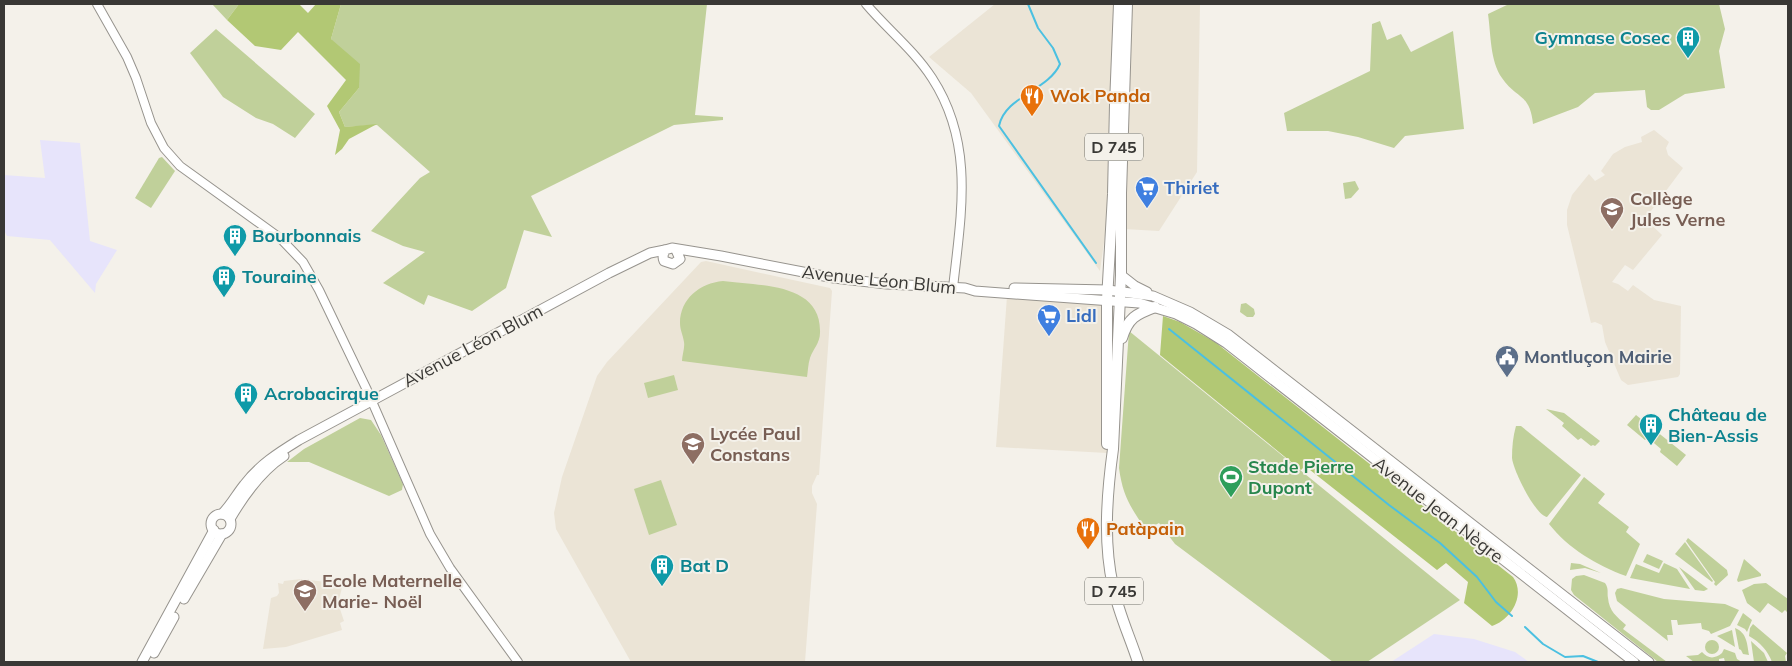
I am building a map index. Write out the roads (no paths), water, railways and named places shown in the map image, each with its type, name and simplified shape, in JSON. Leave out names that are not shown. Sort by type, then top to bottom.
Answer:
[{"type":"main road","name":"D 745","points":[[1110,470],[1106,449],[1107,295],[1113,194],[1119,4]]},
{"type":"main road","name":"D 745","points":[[1126,4],[1121,193],[1121,275],[1108,516],[1110,566],[1113,587],[1138,662]]},
{"type":"main road","name":"Avenue Léon Blum","points":[[704,253],[680,259],[673,264],[668,264],[659,259],[645,259],[373,403],[299,440],[271,457],[244,485],[230,506],[222,514],[216,515],[211,525],[218,532],[227,532],[231,528],[230,519],[248,491],[276,461],[300,446],[373,403],[609,273],[650,253],[672,248],[676,250],[704,253],[841,278],[953,288],[975,287],[1107,295]]},
{"type":"main road","points":[[664,261],[662,258],[665,250]]},
{"type":"main road","points":[[676,250],[680,259]]},
{"type":"main road","name":"Avenue Jean Nègre","points":[[1121,275],[1135,286],[1190,312],[1228,336],[1649,662]]},
{"type":"main road","name":"Avenue Jean Nègre","points":[[1107,295],[1153,296]]},
{"type":"main road","name":"Avenue Jean Nègre","points":[[1120,296],[1176,314],[1226,343],[1296,400],[1634,662]]},
{"type":"main road","points":[[1152,307],[1153,296]]},
{"type":"main road","name":"D 745","points":[[1117,354],[1124,328],[1128,322],[1133,317],[1152,307]]},
{"type":"main road","points":[[222,514],[230,519]]},
{"type":"main road","name":"Avenue Léon Blum","points":[[142,662],[210,540],[218,532]]},
{"type":"main road","name":"Avenue Léon Blum","points":[[149,662],[218,532]]},
{"type":"street","points":[[97,4],[127,57],[151,123],[171,157],[180,166],[271,230],[287,244],[306,266],[324,298],[373,403],[430,534],[450,568],[518,662]]},
{"type":"street","points":[[866,4],[932,77],[951,117],[960,153],[963,181],[953,288]]},
{"type":"waterway","points":[[1028,4],[1038,28],[1053,48],[1060,64],[1046,81],[1009,107],[999,126],[1096,263]]},
{"type":"waterway","points":[[1169,329],[1389,505],[1440,543],[1477,577],[1496,602],[1512,616]]},
{"type":"waterway","points":[[1525,627],[1543,644],[1565,657],[1583,656],[1598,662]]},
{"type":"place","name":"Gymnase Cosec","points":[[1688,59]]},
{"type":"place","name":"Wok Panda","points":[[1032,117]]},
{"type":"place","name":"Thiriet","points":[[1147,209]]},
{"type":"place","name":"Collège Jules Verne","points":[[1612,230]]},
{"type":"place","name":"Bourbonnais","points":[[235,257]]},
{"type":"place","name":"Touraine","points":[[224,298]]},
{"type":"place","name":"Lidl","points":[[1049,337]]},
{"type":"place","name":"Montluçon Mairie","points":[[1507,378]]},
{"type":"place","name":"Acrobacirque","points":[[246,415]]},
{"type":"place","name":"Château de Bien-Assis","points":[[1651,446]]},
{"type":"place","name":"Lycée Paul Constans","points":[[693,465]]},
{"type":"place","name":"Stade Pierre Dupont","points":[[1231,498]]},
{"type":"place","name":"Patàpain","points":[[1088,550]]},
{"type":"place","name":"Bat D","points":[[662,587]]},
{"type":"place","name":"Ecole Maternelle Marie- Noël","points":[[305,612]]}]
